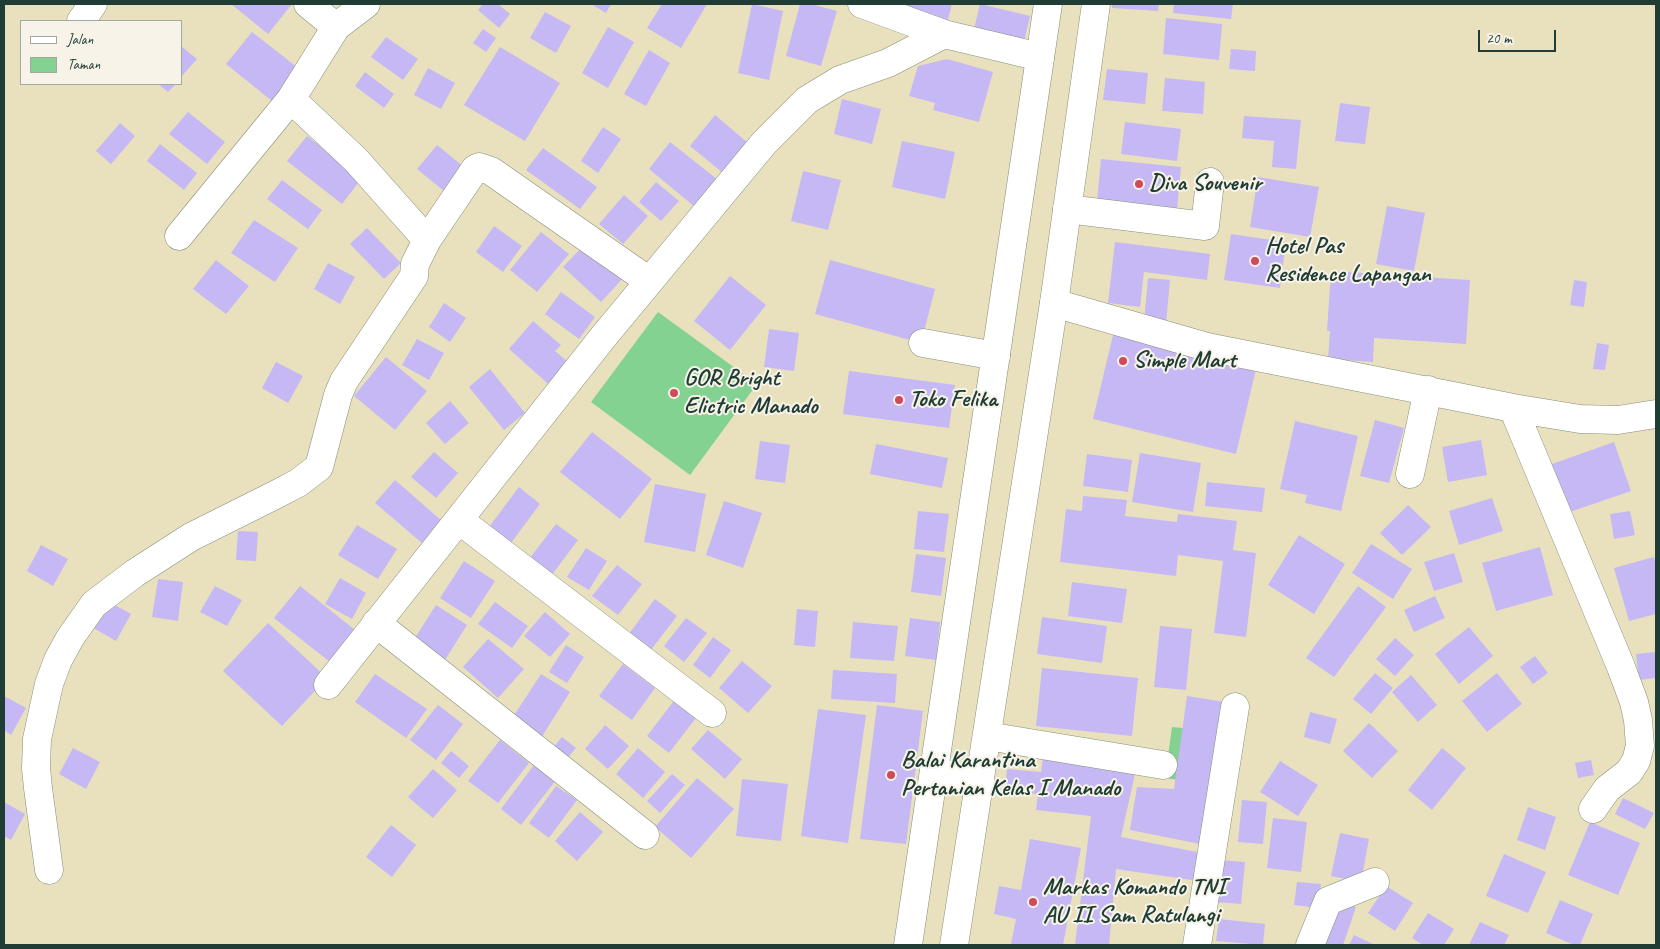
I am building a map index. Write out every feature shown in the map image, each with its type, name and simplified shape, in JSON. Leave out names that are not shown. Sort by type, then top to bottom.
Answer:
[{"type":"main road","points":[[82,20],[93,4]]},
{"type":"main road","points":[[308,4],[336,27]]},
{"type":"main road","points":[[179,236],[292,99],[336,27],[366,4]]},
{"type":"main road","points":[[862,4],[944,34],[1040,57]]},
{"type":"main road","points":[[908,945],[1048,4]]},
{"type":"main road","points":[[954,945],[1054,302],[1096,4]]},
{"type":"main road","points":[[328,685],[649,281],[748,161],[808,100],[840,80],[888,63],[944,34]]},
{"type":"main road","points":[[292,99],[356,160],[427,240]]},
{"type":"main road","points":[[49,870],[37,775],[37,739],[48,684],[70,638],[94,604],[135,573],[191,537],[298,483],[319,467],[338,395],[344,381],[414,276],[417,260],[427,240],[475,169],[480,167],[491,170],[649,281]]},
{"type":"main road","points":[[1067,209],[1205,226],[1210,182]]},
{"type":"main road","points":[[1054,302],[1207,347],[1513,408],[1580,419],[1618,420],[1656,414]]},
{"type":"main road","points":[[923,343],[996,356]]},
{"type":"main road","points":[[1410,474],[1428,390]]},
{"type":"main road","points":[[1513,408],[1618,659],[1634,702],[1638,720],[1640,746],[1636,761],[1629,772],[1607,789],[1593,809]]},
{"type":"main road","points":[[459,520],[712,713]]},
{"type":"main road","points":[[376,623],[645,835]]},
{"type":"main road","points":[[1197,945],[1235,707]]},
{"type":"main road","points":[[987,736],[1163,765]]},
{"type":"main road","points":[[934,772],[980,780]]},
{"type":"main road","points":[[1310,945],[1328,901],[1375,882]]},
{"type":"green space","name":"GOR Bright Elictric Manado","points":[[658,312],[757,384],[690,475],[591,402]]},
{"type":"green space","points":[[1172,727],[1193,729],[1185,781],[1165,778]]},
{"type":"building","points":[[231,4],[292,4],[268,34]]},
{"type":"building","points":[[483,4],[498,4],[510,14],[499,28],[478,10]]},
{"type":"building","points":[[591,4],[611,4],[606,13]]},
{"type":"building","points":[[662,4],[707,4],[681,48],[647,28]]},
{"type":"building","points":[[752,4],[783,11],[769,80],[738,73]]},
{"type":"building","points":[[800,4],[811,4],[837,11],[821,66],[786,56]]},
{"type":"building","points":[[909,4],[952,4],[946,27],[905,17]]},
{"type":"building","points":[[980,4],[1030,16],[1023,46],[973,33]]},
{"type":"building","points":[[1112,4],[1159,4],[1158,11],[1112,8]]},
{"type":"building","points":[[1174,4],[1233,4],[1231,19],[1173,13]]},
{"type":"building","points":[[545,12],[571,26],[556,53],[530,38]]},
{"type":"building","points":[[1166,18],[1222,24],[1219,60],[1163,54]]},
{"type":"building","points":[[608,27],[634,42],[608,88],[582,73]]},
{"type":"building","points":[[483,29],[496,38],[486,52],[473,43]]},
{"type":"building","points":[[252,32],[298,68],[272,101],[226,64]]},
{"type":"building","points":[[386,37],[418,59],[403,80],[371,57]]},
{"type":"building","points":[[182,47],[197,59],[182,76]]},
{"type":"building","points":[[500,47],[560,83],[525,141],[464,105]]},
{"type":"building","points":[[1231,49],[1256,51],[1255,71],[1229,69]]},
{"type":"building","points":[[649,50],[670,63],[646,106],[624,94]]},
{"type":"building","points":[[947,59],[993,72],[979,122],[933,110],[935,103],[909,96],[918,66]]},
{"type":"building","points":[[428,68],[455,83],[441,109],[414,95]]},
{"type":"building","points":[[1107,69],[1148,73],[1145,104],[1103,100]]},
{"type":"building","points":[[365,72],[394,94],[384,108],[355,86]]},
{"type":"building","points":[[1165,78],[1205,82],[1203,114],[1162,111]]},
{"type":"building","points":[[159,85],[175,85],[168,92]]},
{"type":"building","points":[[842,99],[881,109],[872,144],[834,134]]},
{"type":"building","points":[[1340,103],[1370,107],[1365,144],[1335,141]]},
{"type":"building","points":[[188,112],[225,142],[207,164],[169,134]]},
{"type":"building","points":[[715,115],[748,143],[723,173],[690,146]]},
{"type":"building","points":[[1244,116],[1301,120],[1296,169],[1272,167],[1274,141],[1242,138]]},
{"type":"building","points":[[1125,122],[1181,129],[1177,161],[1121,154]]},
{"type":"building","points":[[120,123],[135,136],[111,164],[96,151]]},
{"type":"building","points":[[603,127],[621,139],[598,173],[581,161]]},
{"type":"building","points":[[307,136],[362,178],[342,204],[287,161]]},
{"type":"building","points":[[902,141],[955,152],[945,199],[892,187]]},
{"type":"building","points":[[670,142],[718,180],[695,207],[649,169]]},
{"type":"building","points":[[160,144],[197,173],[184,190],[147,161]]},
{"type":"building","points":[[437,145],[464,167],[444,191],[417,169]]},
{"type":"building","points":[[543,148],[597,187],[580,209],[526,170]]},
{"type":"building","name":"Diva Souvenir","points":[[1101,159],[1181,167],[1177,209],[1097,201]]},
{"type":"building","points":[[803,171],[841,180],[828,230],[791,221]]},
{"type":"building","points":[[1258,177],[1319,187],[1310,237],[1250,227]]},
{"type":"building","points":[[282,180],[322,210],[308,229],[267,199]]},
{"type":"building","points":[[656,182],[679,201],[661,221],[639,202]]},
{"type":"building","points":[[624,195],[648,216],[623,244],[599,224]]},
{"type":"building","points":[[1387,206],[1425,213],[1414,271],[1376,264]]},
{"type":"building","points":[[254,220],[298,248],[275,282],[231,253]]},
{"type":"building","points":[[494,226],[522,246],[503,272],[476,252]]},
{"type":"building","points":[[367,228],[401,263],[384,279],[350,244]]},
{"type":"building","points":[[541,232],[569,254],[537,292],[510,270]]},
{"type":"building","name":"Hotel Pas Residence Lapangan","points":[[1231,234],[1286,242],[1280,288],[1224,280]]},
{"type":"building","points":[[587,242],[625,276],[601,302],[563,267]]},
{"type":"building","points":[[1115,242],[1210,254],[1207,280],[1144,272],[1140,307],[1108,303]]},
{"type":"building","points":[[216,260],[249,286],[226,314],[193,289]]},
{"type":"building","points":[[830,260],[935,289],[921,343],[815,314]]},
{"type":"building","points":[[328,263],[355,277],[340,304],[314,289]]},
{"type":"building","points":[[1331,271],[1470,280],[1466,344],[1374,338],[1373,362],[1328,359],[1330,331],[1327,331]]},
{"type":"building","points":[[730,276],[766,305],[730,350],[694,321]]},
{"type":"building","points":[[1148,278],[1170,280],[1166,324],[1144,322]]},
{"type":"building","points":[[1574,280],[1587,282],[1584,307],[1570,305]]},
{"type":"building","points":[[561,292],[595,317],[579,339],[545,314]]},
{"type":"building","points":[[444,303],[466,318],[450,342],[429,327]]},
{"type":"building","points":[[533,321],[561,345],[555,351],[575,368],[555,390],[509,349]]},
{"type":"building","points":[[769,329],[799,333],[794,371],[764,367]]},
{"type":"building","points":[[1113,335],[1256,369],[1236,454],[1093,419]]},
{"type":"building","points":[[417,339],[444,353],[429,380],[402,365]]},
{"type":"building","points":[[1597,343],[1609,345],[1605,370],[1593,369]]},
{"type":"building","points":[[386,357],[427,391],[395,430],[354,396]]},
{"type":"building","points":[[276,362],[303,376],[288,403],[262,388]]},
{"type":"building","points":[[490,369],[525,413],[504,430],[469,387]]},
{"type":"building","name":"Toko Felika","points":[[849,371],[955,385],[949,428],[843,414]]},
{"type":"building","points":[[450,401],[469,423],[445,444],[426,423]]},
{"type":"building","points":[[1375,420],[1404,428],[1389,483],[1360,476]]},
{"type":"building","points":[[1295,421],[1358,436],[1341,511],[1305,503],[1307,495],[1280,489]]},
{"type":"building","points":[[592,432],[652,479],[620,519],[560,472]]},
{"type":"building","points":[[1481,440],[1487,475],[1448,482],[1442,447]]},
{"type":"building","points":[[760,441],[790,445],[785,483],[755,479]]},
{"type":"building","points":[[1614,442],[1631,491],[1567,513],[1549,465]]},
{"type":"building","points":[[876,444],[948,458],[942,488],[870,474]]},
{"type":"building","points":[[434,452],[458,473],[436,498],[411,477]]},
{"type":"building","points":[[1140,453],[1201,463],[1193,512],[1132,502]]},
{"type":"building","points":[[1087,454],[1132,460],[1128,492],[1083,486]]},
{"type":"building","points":[[395,480],[442,521],[422,543],[375,503]]},
{"type":"building","points":[[1207,482],[1265,488],[1262,512],[1205,506]]},
{"type":"building","points":[[655,484],[706,494],[695,552],[644,542]]},
{"type":"building","points":[[519,487],[540,504],[511,543],[489,527]]},
{"type":"building","points":[[1083,496],[1127,500],[1125,516],[1177,522],[1178,514],[1237,521],[1233,550],[1256,553],[1246,637],[1214,633],[1223,561],[1178,555],[1176,576],[1060,562],[1066,509],[1082,511]]},
{"type":"building","points":[[1492,498],[1503,531],[1459,545],[1449,511]]},
{"type":"building","points":[[724,501],[762,513],[743,568],[706,555]]},
{"type":"building","points":[[1408,505],[1431,527],[1402,555],[1380,533]]},
{"type":"building","points":[[918,511],[949,514],[944,552],[914,549]]},
{"type":"building","points":[[1630,511],[1635,535],[1614,539],[1610,514]]},
{"type":"building","points":[[556,524],[578,540],[548,580],[526,563]]},
{"type":"building","points":[[357,525],[397,549],[378,579],[338,555]]},
{"type":"building","points":[[238,531],[258,532],[256,561],[236,560]]},
{"type":"building","points":[[1299,535],[1345,564],[1314,614],[1268,585]]},
{"type":"building","points":[[1371,544],[1412,569],[1393,599],[1352,573]]},
{"type":"building","points":[[41,545],[68,559],[53,586],[27,571]]},
{"type":"building","points":[[1540,547],[1553,595],[1496,611],[1482,563]]},
{"type":"building","points":[[586,548],[607,561],[589,590],[567,577]]},
{"type":"building","points":[[1454,553],[1463,582],[1434,591],[1424,562]]},
{"type":"building","points":[[916,554],[946,558],[941,596],[911,592]]},
{"type":"building","points":[[1654,557],[1656,566],[1656,614],[1629,621],[1614,568]]},
{"type":"building","points":[[464,561],[495,581],[471,618],[440,598]]},
{"type":"building","points":[[617,565],[642,584],[618,615],[592,596]]},
{"type":"building","points":[[340,578],[366,593],[352,619],[325,604]]},
{"type":"building","points":[[158,579],[183,582],[178,621],[152,617]]},
{"type":"building","points":[[1072,582],[1127,589],[1122,623],[1068,616]]},
{"type":"building","points":[[215,586],[242,600],[227,626],[200,612]]},
{"type":"building","points":[[300,586],[365,638],[339,669],[274,618]]},
{"type":"building","points":[[1358,586],[1386,607],[1334,677],[1306,658]]},
{"type":"building","points":[[1435,596],[1445,618],[1414,632],[1404,610]]},
{"type":"building","points":[[104,599],[131,614],[116,641],[90,626]]},
{"type":"building","points":[[655,599],[677,616],[647,655],[625,639]]},
{"type":"building","points":[[495,602],[528,626],[512,648],[478,624]]},
{"type":"building","points":[[436,605],[467,625],[445,660],[413,641]]},
{"type":"building","points":[[797,609],[818,611],[815,647],[794,645]]},
{"type":"building","points":[[545,612],[570,634],[550,657],[524,636]]},
{"type":"building","points":[[1042,617],[1107,626],[1102,663],[1037,654]]},
{"type":"building","points":[[686,618],[707,633],[684,662],[664,646]]},
{"type":"building","points":[[910,618],[940,622],[936,660],[905,656]]},
{"type":"building","points":[[853,622],[898,626],[894,661],[850,658]]},
{"type":"building","points":[[268,623],[327,678],[282,726],[223,671]]},
{"type":"building","points":[[1160,626],[1192,629],[1186,690],[1154,687]]},
{"type":"building","points":[[1469,627],[1493,656],[1459,684],[1435,654]]},
{"type":"building","points":[[713,637],[731,650],[710,678],[693,665]]},
{"type":"building","points":[[1395,638],[1414,655],[1395,676],[1376,659]]},
{"type":"building","points":[[488,639],[524,669],[498,698],[463,667]]},
{"type":"building","points":[[566,645],[584,657],[567,683],[549,672]]},
{"type":"building","points":[[1656,652],[1656,678],[1639,680],[1636,654]]},
{"type":"building","points":[[1535,656],[1548,673],[1533,684],[1520,667]]},
{"type":"building","points":[[742,661],[772,686],[748,713],[719,688]]},
{"type":"building","points":[[623,664],[655,688],[632,720],[599,696]]},
{"type":"building","points":[[1042,668],[1138,678],[1132,736],[1036,726]]},
{"type":"building","points":[[833,670],[897,674],[895,703],[831,699]]},
{"type":"building","points":[[1375,673],[1393,688],[1371,714],[1353,699]]},
{"type":"building","points":[[1497,673],[1522,704],[1487,732],[1462,701]]},
{"type":"building","points":[[375,674],[427,709],[406,738],[355,702]]},
{"type":"building","points":[[541,674],[570,692],[541,738],[511,720]]},
{"type":"building","points":[[1411,675],[1437,705],[1418,722],[1392,692]]},
{"type":"building","points":[[4,696],[26,708],[11,735],[4,730]]},
{"type":"building","points":[[1187,696],[1225,702],[1210,846],[1130,830],[1137,787],[1174,789]]},
{"type":"building","points":[[677,697],[699,714],[669,753],[647,736]]},
{"type":"building","points":[[438,705],[463,724],[436,760],[410,740]]},
{"type":"building","name":"Balai Karantina Pertanian Kelas I Manado","points":[[877,705],[923,711],[906,844],[860,839]]},
{"type":"building","points":[[818,709],[866,715],[848,843],[801,836]]},
{"type":"building","points":[[1310,712],[1337,719],[1330,744],[1304,737]]},
{"type":"building","points":[[1369,723],[1398,751],[1372,778],[1343,751]]},
{"type":"building","points":[[605,725],[629,746],[608,769],[585,749]]},
{"type":"building","points":[[708,730],[742,759],[725,779],[691,749]]},
{"type":"building","points":[[562,737],[576,748],[565,761],[552,749]]},
{"type":"building","points":[[500,740],[529,763],[498,803],[468,781]]},
{"type":"building","points":[[73,748],[100,762],[86,789],[59,774]]},
{"type":"building","points":[[638,748],[665,772],[643,798],[616,774]]},
{"type":"building","points":[[1442,748],[1466,768],[1432,810],[1408,790]]},
{"type":"building","points":[[451,751],[469,766],[459,778],[441,763]]},
{"type":"building","points":[[1043,757],[1137,765],[1121,837],[1207,854],[1205,882],[1116,869],[1109,945],[1075,945],[1091,816],[1036,810],[1038,794],[1005,791],[1007,769],[1041,772]]},
{"type":"building","points":[[1591,760],[1594,775],[1578,778],[1575,763]]},
{"type":"building","points":[[1280,761],[1318,785],[1298,816],[1260,792]]},
{"type":"building","points":[[534,765],[556,780],[521,825],[501,809]]},
{"type":"building","points":[[433,769],[457,790],[433,818],[408,797]]},
{"type":"building","points":[[672,774],[685,785],[660,813],[647,801]]},
{"type":"building","points":[[697,778],[734,809],[691,858],[655,827]]},
{"type":"building","points":[[742,779],[788,784],[781,841],[736,836]]},
{"type":"building","points":[[556,786],[577,800],[549,838],[529,823]]},
{"type":"building","points":[[1623,798],[1654,813],[1645,829],[1615,814]]},
{"type":"building","points":[[1242,800],[1267,802],[1263,844],[1238,842]]},
{"type":"building","points":[[4,802],[25,814],[11,840],[4,836]]},
{"type":"building","points":[[1528,807],[1556,817],[1545,850],[1517,840]]},
{"type":"building","points":[[580,812],[603,832],[577,861],[555,841]]},
{"type":"building","points":[[1273,818],[1307,822],[1301,872],[1267,868]]},
{"type":"building","points":[[1590,822],[1640,843],[1618,895],[1568,875]]},
{"type":"building","points":[[391,825],[416,845],[392,877],[366,857]]},
{"type":"building","points":[[1340,833],[1369,839],[1361,882],[1331,876]]},
{"type":"building","name":"Markas Komando TNI AU II Sam Ratulangi","points":[[1030,839],[1081,848],[1063,945],[1011,944],[1016,919],[994,914],[999,886],[1021,890]]},
{"type":"building","points":[[1504,854],[1546,872],[1528,913],[1486,896]]},
{"type":"building","points":[[1220,860],[1245,862],[1241,904],[1216,902]]},
{"type":"building","points":[[1297,882],[1321,884],[1318,908],[1294,905]]},
{"type":"building","points":[[1386,886],[1413,903],[1395,931],[1368,913]]},
{"type":"building","points":[[1336,900],[1356,907],[1343,945],[1321,945]]},
{"type":"building","points":[[1560,900],[1593,914],[1580,945],[1574,945],[1546,933]]},
{"type":"building","points":[[1428,913],[1454,929],[1444,945],[1423,945],[1412,938]]},
{"type":"building","points":[[1219,919],[1265,924],[1263,945],[1216,941]]},
{"type":"building","points":[[1480,922],[1509,935],[1504,945],[1469,945]]},
{"type":"building","points":[[1354,935],[1375,945],[1349,945]]},
{"type":"place","name":"Diva Souvenir","points":[[1139,184]]},
{"type":"place","name":"Hotel Pas Residence Lapangan","points":[[1255,261]]},
{"type":"place","name":"Simple Mart","points":[[1123,361]]},
{"type":"place","name":"GOR Bright Elictric Manado","points":[[674,393]]},
{"type":"place","name":"Toko Felika","points":[[899,400]]},
{"type":"place","name":"Balai Karantina Pertanian Kelas I Manado","points":[[891,775]]},
{"type":"place","name":"Markas Komando TNI AU II Sam Ratulangi","points":[[1033,902]]}]
